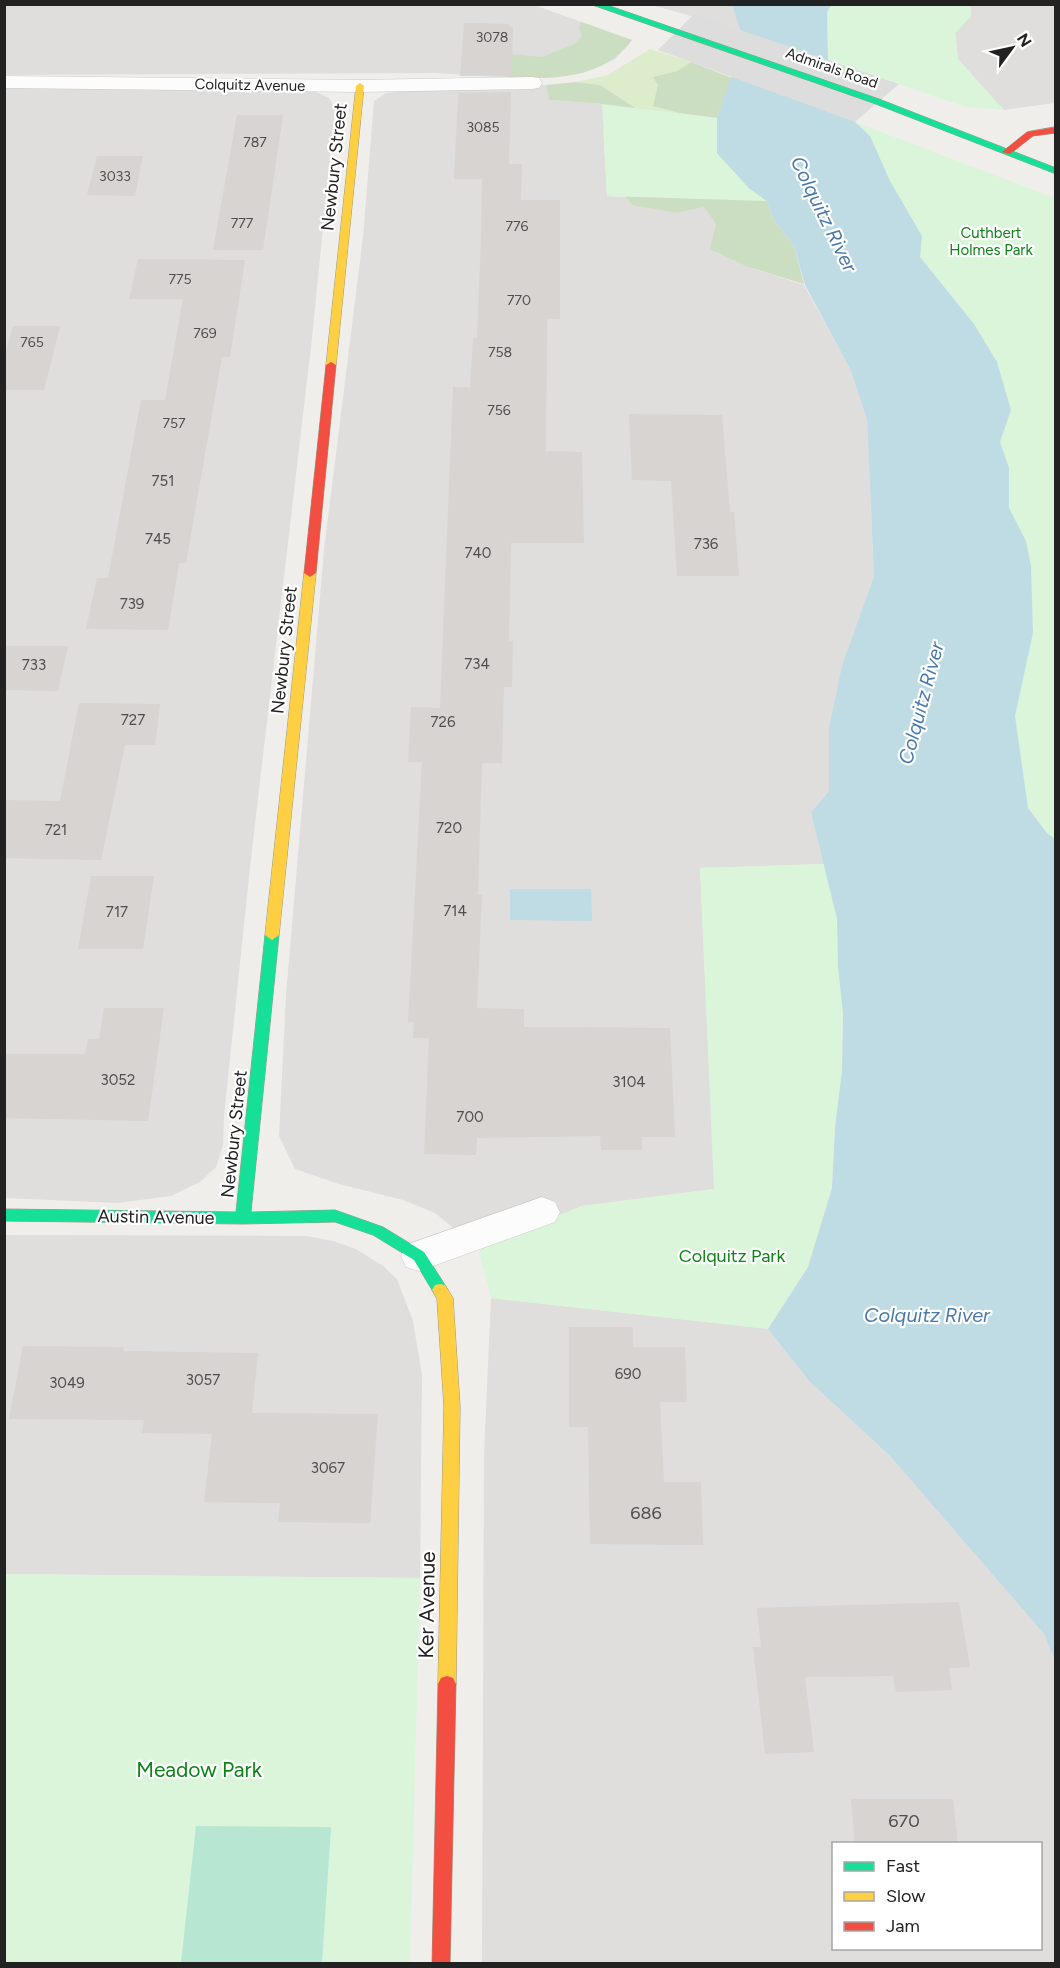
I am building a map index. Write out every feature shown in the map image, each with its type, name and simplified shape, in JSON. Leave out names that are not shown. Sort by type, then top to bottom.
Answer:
[{"type":"street","name":"Admirals Road","points":[[594,4],[876,101],[1056,171]]},
{"type":"street","name":"Colquitz Avenue","points":[[4,82],[360,86],[531,82]]},
{"type":"street","name":"Newbury Street","points":[[243,1218],[360,86]]},
{"type":"street","points":[[1007,152],[1030,135],[1056,130]]},
{"type":"street","points":[[419,1256],[542,1212]]},
{"type":"street","name":"Austin Avenue","points":[[4,1215],[243,1218],[335,1216],[378,1231],[419,1256]]},
{"type":"street","name":"Ker Avenue","points":[[419,1256],[446,1298],[452,1407],[441,1964]]},
{"type":"shaded area","points":[[5,5],[534,5],[632,40],[615,59],[598,67],[576,74],[520,79],[436,73],[5,75]]},
{"type":"shaded area","points":[[652,5],[732,5],[740,30]]},
{"type":"shaded area","points":[[970,5],[1055,5],[1055,103],[1004,110],[987,93],[958,59],[955,33],[971,16]]},
{"type":"shaded area","points":[[546,85],[549,100],[602,104],[607,196],[626,197],[633,205],[675,213],[704,206],[748,267],[804,285],[851,371],[867,420],[874,576],[842,665],[829,727],[829,791],[811,812],[825,864],[700,868],[715,1189],[582,1206],[478,1248],[435,1213],[403,1200],[339,1184],[295,1169],[279,1136],[286,995],[324,550],[363,237],[374,101],[386,93],[404,91]]},
{"type":"shaded area","points":[[5,88],[317,92],[329,98],[335,108],[312,338],[251,858],[224,1116],[223,1145],[216,1167],[200,1182],[171,1196],[117,1203],[5,1198]]},
{"type":"shaded area","points":[[5,1235],[307,1236],[333,1241],[356,1249],[383,1266],[397,1279],[413,1321],[422,1375],[420,1578],[5,1574]]},
{"type":"shaded area","points":[[491,1298],[768,1329],[809,1381],[890,1456],[1044,1634],[1056,1660],[1055,1963],[482,1964],[484,1454]]},
{"type":"green space","points":[[831,5],[970,5],[971,16],[955,33],[958,59],[1004,110],[966,107],[828,60],[827,13]]},
{"type":"green space","points":[[581,22],[632,40],[618,55],[602,66],[583,73],[542,78],[482,74],[507,54],[542,57],[574,44],[582,36],[579,28]]},
{"type":"green space","points":[[650,49],[691,62],[677,71],[654,77],[680,113],[717,118],[668,129],[600,85],[576,82],[608,75]]},
{"type":"green space","points":[[691,62],[732,78],[717,118],[680,113],[653,106],[658,85],[653,77],[677,71]]},
{"type":"green space","points":[[576,82],[600,85],[668,129],[717,137],[717,153],[767,201],[774,221],[794,246],[804,284],[748,267],[710,249],[716,224],[704,207],[675,213],[632,205],[626,197],[603,129],[602,104],[549,100],[546,85]]},
{"type":"green space","points":[[602,104],[717,118],[717,153],[749,188],[767,201],[607,196]]},
{"type":"green space","name":"Cuthbert Holmes Park","points":[[855,122],[1055,198],[1055,840],[1028,808],[1015,716],[1033,633],[1031,566],[1026,541],[1009,508],[1009,468],[1000,442],[1011,410],[997,362],[974,324],[920,257],[870,136]]},
{"type":"green space","name":"Colquitz Park","points":[[825,864],[837,919],[838,966],[843,1014],[842,1071],[835,1127],[832,1188],[808,1267],[768,1329],[491,1298],[478,1248],[582,1206],[714,1189],[700,868]]},
{"type":"green space","name":"Meadow Park","points":[[5,1574],[420,1578],[410,1963],[5,1964]]},
{"type":"green space","points":[[196,1826],[331,1827],[322,1963],[181,1963]]},
{"type":"water","name":"Colquitz River","points":[[732,5],[831,5],[827,13],[828,60],[838,94],[855,122],[870,136],[890,181],[922,236],[920,257],[974,324],[997,362],[1011,410],[1000,442],[1009,468],[1009,508],[1026,541],[1031,566],[1033,633],[1015,716],[1028,808],[1047,833],[1056,840],[1055,1660],[1044,1634],[890,1456],[809,1381],[768,1329],[808,1267],[832,1188],[835,1127],[842,1071],[843,1014],[838,966],[837,919],[811,812],[829,791],[829,727],[842,665],[874,576],[867,420],[851,371],[805,285],[794,246],[774,221],[767,201],[749,188],[717,153],[717,118],[738,59],[740,30]]},
{"type":"water","points":[[510,889],[591,889],[592,921],[510,920]]},
{"type":"pier","points":[[694,14],[899,84],[855,122],[658,50]]},
{"type":"building","points":[[464,23],[509,24],[509,27],[513,27],[512,75],[460,76]]},
{"type":"building","points":[[511,92],[509,164],[522,164],[521,200],[560,200],[560,319],[547,319],[546,451],[582,452],[584,543],[511,543],[509,641],[513,641],[512,687],[504,687],[502,763],[482,763],[478,895],[482,895],[477,1008],[524,1009],[524,1027],[670,1028],[675,1137],[642,1137],[642,1150],[601,1150],[600,1136],[477,1138],[476,1155],[424,1154],[429,1038],[413,1038],[414,1022],[408,1022],[422,762],[408,762],[411,707],[440,708],[453,387],[470,387],[473,338],[477,338],[482,179],[454,179],[457,116],[459,93]]},
{"type":"building","points":[[237,115],[283,115],[263,250],[213,250]]},
{"type":"building","points":[[97,156],[143,156],[135,196],[87,195]]},
{"type":"building","points":[[138,259],[245,260],[230,357],[222,357],[186,563],[179,563],[168,630],[86,629],[97,578],[108,578],[141,400],[165,400],[183,299],[129,299]]},
{"type":"building","points":[[13,326],[60,326],[44,390],[4,390],[4,358]]},
{"type":"building","points":[[629,414],[722,415],[730,512],[734,512],[739,576],[677,576],[671,481],[632,480]]},
{"type":"building","points":[[4,646],[68,646],[58,691],[4,690]]},
{"type":"building","points":[[79,703],[160,704],[155,745],[125,745],[101,860],[4,858],[4,800],[60,801]]},
{"type":"building","points":[[91,876],[154,876],[143,949],[78,949]]},
{"type":"building","points":[[104,1008],[164,1008],[148,1121],[4,1118],[4,1054],[85,1054],[88,1039],[99,1039]]},
{"type":"building","points":[[569,1327],[633,1327],[633,1347],[685,1347],[687,1402],[660,1402],[664,1482],[701,1482],[703,1545],[590,1544],[588,1427],[569,1427]]},
{"type":"building","points":[[23,1346],[124,1347],[123,1351],[258,1353],[252,1413],[378,1414],[370,1523],[278,1522],[280,1503],[204,1502],[212,1434],[142,1433],[144,1420],[9,1419]]},
{"type":"building","points":[[959,1602],[970,1667],[949,1668],[952,1690],[896,1692],[893,1676],[805,1677],[814,1752],[765,1754],[753,1647],[761,1647],[757,1608]]},
{"type":"building","points":[[851,1799],[953,1799],[958,1842],[855,1842]]},
{"type":"traffic: fast","points":[[594,4],[876,101],[1056,171]]},
{"type":"traffic: fast","points":[[243,1218],[272,935]]},
{"type":"traffic: fast","points":[[4,1215],[243,1218],[335,1216],[378,1231],[419,1256],[440,1290]]},
{"type":"traffic: slow","points":[[331,365],[360,86]]},
{"type":"traffic: slow","points":[[272,935],[310,573]]},
{"type":"traffic: slow","points":[[440,1290],[445,1298],[452,1407],[447,1684]]},
{"type":"traffic: jam","points":[[1007,152],[1030,134],[1056,130]]},
{"type":"traffic: jam","points":[[310,573],[331,365]]},
{"type":"traffic: jam","points":[[441,1964],[447,1684]]}]
